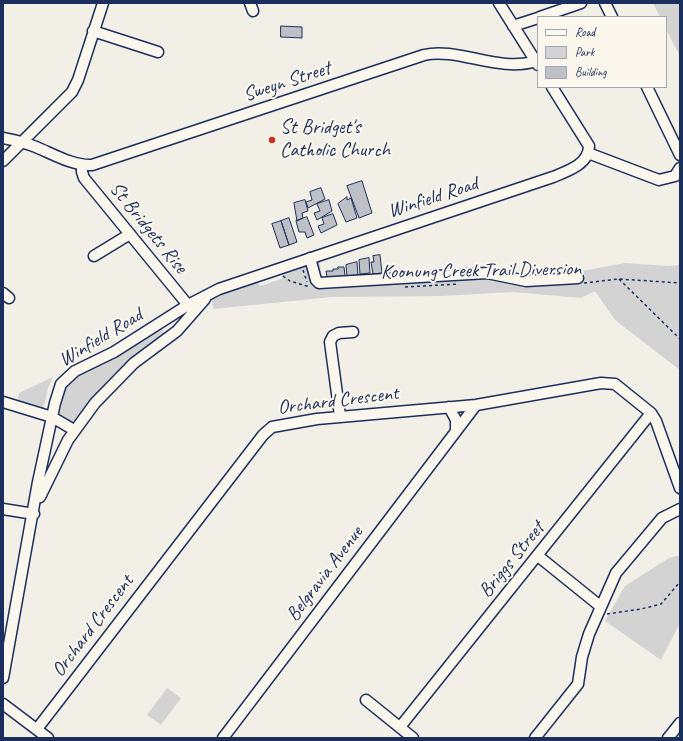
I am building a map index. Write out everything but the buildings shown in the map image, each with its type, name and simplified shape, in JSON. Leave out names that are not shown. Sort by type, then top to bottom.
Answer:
[{"type":"street","points":[[3,165],[74,89],[103,3]]},
{"type":"street","points":[[498,3],[537,63]]},
{"type":"street","points":[[542,16],[581,3]]},
{"type":"street","points":[[605,3],[612,16]]},
{"type":"street","points":[[513,26],[537,18]]},
{"type":"street","points":[[94,31],[158,52]]},
{"type":"street","name":"Sweyn Street","points":[[3,139],[82,165],[98,163],[428,54],[438,54],[513,65],[537,63]]},
{"type":"street","points":[[553,88],[588,142],[588,153],[659,180],[674,176],[680,168]]},
{"type":"street","points":[[647,88],[680,155]]},
{"type":"street","points":[[3,161],[21,145]]},
{"type":"street","name":"Winfield Road","points":[[3,678],[8,631],[34,514],[38,482],[52,416],[59,389],[69,375],[127,345],[191,308],[212,292],[299,261],[561,174],[579,164],[588,153]]},
{"type":"street","name":"St Bridgets Rise","points":[[82,165],[84,178],[191,308]]},
{"type":"street","points":[[94,256],[130,234]]},
{"type":"street","points":[[310,258],[316,280],[319,283],[486,273],[526,281],[580,281]]},
{"type":"street","name":"Winfield Road","points":[[34,514],[49,476],[74,430],[113,383],[134,363],[171,336],[191,308]]},
{"type":"street","points":[[340,416],[330,342],[333,336],[339,333],[353,332]]},
{"type":"street","name":"Orchard Crescent","points":[[37,730],[268,429],[272,427],[340,416],[476,405],[601,383],[615,384],[651,413],[656,421],[680,488]]},
{"type":"street","points":[[3,402],[52,416],[74,430]]},
{"type":"street","name":"Belgravia Avenue","points":[[223,738],[476,405]]},
{"type":"street","points":[[449,407],[456,420],[456,431]]},
{"type":"street","name":"Briggs Street","points":[[400,727],[651,413]]},
{"type":"street","points":[[3,509],[34,514]]},
{"type":"street","points":[[535,738],[578,684],[582,657],[598,611],[616,573],[662,518],[680,509]]},
{"type":"street","points":[[538,556],[598,611]]},
{"type":"street","points":[[366,700],[413,738]]},
{"type":"street","points":[[3,704],[48,738]]},
{"type":"street","points":[[668,738],[680,723]]},
{"type":"path","points":[[299,261],[310,287]]},
{"type":"path","points":[[280,268],[283,278],[316,288]]},
{"type":"path","points":[[619,279],[680,339]]},
{"type":"path","name":"Koonung Creek Trail Diversion","points":[[580,281],[619,279],[680,283]]},
{"type":"path","name":"Koonung Creek Trail Diversion","points":[[400,287],[434,287],[464,284]]},
{"type":"path","points":[[598,611],[641,609],[661,604],[680,582]]},
{"type":"green space","points":[[653,3],[680,3],[680,56],[667,31],[667,16],[660,16]]},
{"type":"green space","points":[[320,260],[321,281],[472,269],[496,269],[519,274],[582,271],[625,263],[667,266],[680,265],[680,370],[615,320],[595,291],[581,298],[514,292],[442,296],[331,297],[213,309],[212,300],[227,292],[258,281],[260,286],[281,279],[284,272]]},
{"type":"green space","points":[[161,328],[165,334],[74,425],[57,414],[65,382]]},
{"type":"green space","points":[[53,377],[48,388],[43,409],[17,401],[19,393]]},
{"type":"green space","points":[[680,555],[680,623],[661,660],[605,621],[625,586],[669,558]]},
{"type":"green space","points":[[167,688],[181,698],[161,725],[147,715]]},
{"type":"place","name":"St Bridget's Catholic Church","points":[[272,140]]}]
